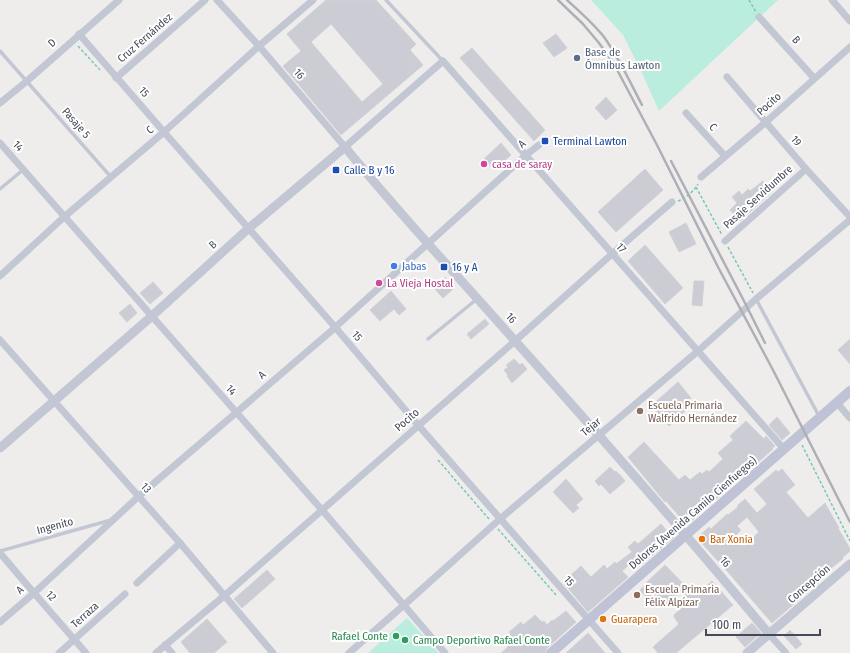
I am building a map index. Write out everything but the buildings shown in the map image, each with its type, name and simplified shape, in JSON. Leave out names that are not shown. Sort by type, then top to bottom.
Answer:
[{"type":"main road","name":"Dolores (Avenida Camilo Cienfuegos)","points":[[551,653],[850,391]]},
{"type":"street","name":"D","points":[[0,103],[119,0]]},
{"type":"street","name":"Cruz Fernández","points":[[116,78],[205,0]]},
{"type":"street","name":"16","points":[[218,0],[260,46],[344,147],[428,244],[478,298],[687,535],[786,653]]},
{"type":"street","name":"C","points":[[0,276],[64,217],[164,132],[312,0]]},
{"type":"street","points":[[832,0],[850,21]]},
{"type":"street","name":"B","points":[[759,17],[814,78]]},
{"type":"street","name":"15","points":[[79,34],[618,653]]},
{"type":"street","name":"Pocito","points":[[701,177],[766,122],[850,47]]},
{"type":"street","name":"B","points":[[0,448],[152,316],[249,228],[443,61]]},
{"type":"street","name":"17","points":[[443,61],[784,449]]},
{"type":"street","name":"19","points":[[727,77],[806,169],[850,217]]},
{"type":"street","name":"C","points":[[686,113],[725,156]]},
{"type":"street","name":"14","points":[[0,143],[322,510],[445,653]]},
{"type":"street","name":"A","points":[[0,622],[34,594],[138,496],[335,327],[538,145]]},
{"type":"street","name":"Pasaje Servidumbre","points":[[725,241],[806,169]]},
{"type":"street","name":"Pocito","points":[[156,653],[224,596],[672,202]]},
{"type":"street","name":"Tejar","points":[[349,653],[494,524],[850,220]]},
{"type":"street","name":"13","points":[[0,340],[180,543],[273,653]]},
{"type":"street","points":[[836,403],[850,418]]},
{"type":"street","points":[[137,583],[180,543]]},
{"type":"street","name":"12","points":[[0,552],[34,594],[86,653]]},
{"type":"street","name":"Concepción","points":[[747,653],[850,564]]},
{"type":"street","name":"Terraza","points":[[59,653],[125,594]]},
{"type":"street","points":[[165,645],[172,653]]},
{"type":"lane","points":[[386,0],[443,61]]},
{"type":"lane","name":"Pasaje 5","points":[[0,51],[111,177]]},
{"type":"lane","points":[[0,189],[24,169]]},
{"type":"lane","points":[[428,339],[478,298]]},
{"type":"lane","points":[[756,299],[820,417]]},
{"type":"lane","name":"Ingenito","points":[[0,552],[114,519]]},
{"type":"path","points":[[749,0],[759,17]]},
{"type":"path","points":[[73,40],[103,74]]},
{"type":"path","points":[[672,202],[683,199],[696,187],[701,177]]},
{"type":"path","points":[[798,437],[850,541]]},
{"type":"path","points":[[438,460],[557,595]]},
{"type":"green space","points":[[591,0],[778,0],[659,111],[623,35]]},
{"type":"green space","name":"Campo Deportivo Rafael Conte","points":[[407,618],[439,653],[368,653]]},
{"type":"railway","points":[[558,0],[583,24],[614,64],[850,522]]},
{"type":"railway","points":[[567,0],[591,22],[604,37],[642,105]]},
{"type":"railway","points":[[671,161],[765,343]]},
{"type":"place","name":"Base de Ómnibus Lawton","points":[[577,58]]},
{"type":"place","name":"Terminal Lawton","points":[[545,141]]},
{"type":"place","name":"casa de saray","points":[[484,164]]},
{"type":"place","name":"Calle B y 16","points":[[336,170]]},
{"type":"place","name":"Jabas","points":[[394,266]]},
{"type":"place","name":"16 y A","points":[[444,267]]},
{"type":"place","name":"La Vieja Hostal","points":[[379,283]]},
{"type":"place","name":"Escuela Primaria Walfrido Hernández","points":[[640,411]]},
{"type":"place","name":"Bar Xonia","points":[[702,539]]},
{"type":"place","name":"Escuela Primaria Félix Alpízar","points":[[637,595]]},
{"type":"place","name":"Guarapera","points":[[603,619]]},
{"type":"place","name":"Rafael Conte","points":[[396,636]]},
{"type":"place","name":"Campo Deportivo Rafael Conte","points":[[405,640]]}]
